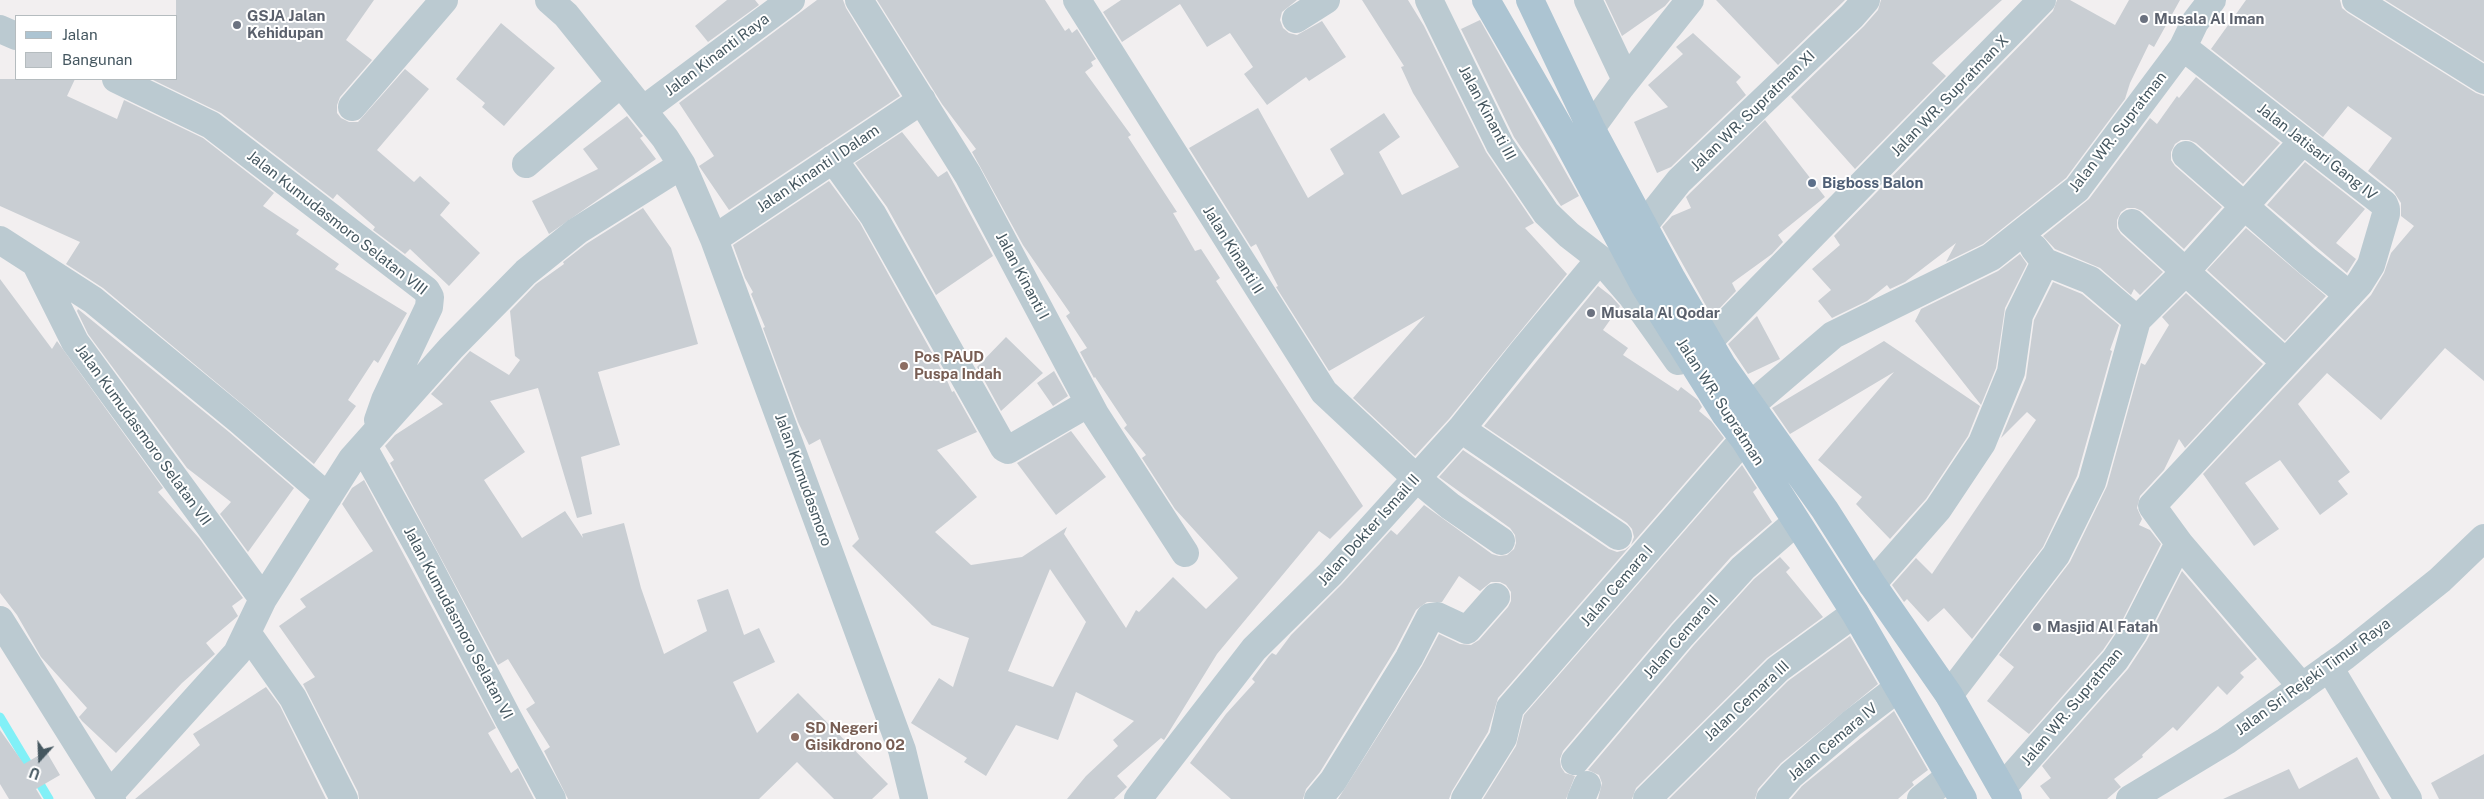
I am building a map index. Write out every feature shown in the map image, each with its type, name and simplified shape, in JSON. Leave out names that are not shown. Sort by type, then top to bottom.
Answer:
[{"type":"main road","name":"Jalan WR. Supratman","points":[[1486,0],[1565,137],[1644,285],[1725,414],[1744,440],[1855,613],[1956,788]]},
{"type":"main road","name":"Jalan WR. Supratman","points":[[1530,0],[1591,128],[1672,279],[1722,365],[1826,510],[1872,584],[1949,695],[2005,794]]},
{"type":"street","points":[[352,107],[444,0]]},
{"type":"street","name":"Jalan Kumudasmoro","points":[[549,0],[566,14],[643,110],[682,165],[714,238],[902,750],[914,799]]},
{"type":"street","name":"Jalan Kinanti Raya","points":[[643,110],[791,0]]},
{"type":"street","name":"Jalan Kinanti I","points":[[859,0],[968,175],[1089,403],[1185,553]]},
{"type":"street","name":"Jalan Kinanti II","points":[[1077,0],[1324,392],[1416,478],[1450,506],[1501,541]]},
{"type":"street","points":[[1296,19],[1326,0]]},
{"type":"street","name":"Jalan Kinanti III","points":[[1429,0],[1500,145],[1546,213],[1568,235],[1600,260],[1630,295],[1680,364],[1692,375],[1703,378]]},
{"type":"street","points":[[1588,0],[1626,80]]},
{"type":"street","points":[[1591,128],[1626,80],[1690,0]]},
{"type":"street","name":"Jalan WR. Supratman XI","points":[[1644,224],[1678,181],[1852,16],[1866,0]]},
{"type":"street","name":"Jalan WR. Supratman X","points":[[1709,341],[2042,0]]},
{"type":"street","name":"Jalan WR. Supratman","points":[[1751,406],[1833,335],[1991,257],[2077,189],[2183,47],[2195,22],[2212,0]]},
{"type":"street","points":[[2356,0],[2481,71]]},
{"type":"street","points":[[0,29],[15,36]]},
{"type":"street","name":"Jalan Jatisari Gang IV","points":[[2179,544],[2152,504],[2188,469],[2354,289],[2370,266],[2386,214],[2384,204],[2302,142],[2183,47]]},
{"type":"street","name":"Jalan Kumudasmoro Selatan VIII","points":[[118,80],[210,126],[426,290],[430,297],[429,307],[385,400],[370,439]]},
{"type":"street","points":[[526,164],[621,83]]},
{"type":"street","name":"Jalan Kinanti I Dalam","points":[[714,238],[922,100]]},
{"type":"street","points":[[1949,695],[2056,555],[2088,490],[2137,320],[2185,272],[2302,142]]},
{"type":"street","points":[[2186,155],[2307,261],[2354,289]]},
{"type":"street","points":[[833,159],[874,215],[1004,448],[1008,450],[1089,403]]},
{"type":"street","points":[[0,620],[111,797],[237,653],[264,599],[352,459],[451,348],[526,272],[577,231],[682,165]]},
{"type":"street","points":[[2132,223],[2285,362]]},
{"type":"street","points":[[2021,233],[2045,262],[2090,280],[2137,320]]},
{"type":"street","points":[[0,240],[93,300],[239,420],[328,497]]},
{"type":"street","name":"Jalan Dokter Ismail II","points":[[1138,799],[1254,649],[1330,574],[1461,429],[1530,342],[1600,260]]},
{"type":"street","points":[[1872,584],[1938,509],[1982,443],[2011,372],[2019,315],[2045,262]]},
{"type":"street","name":"Jalan Kumudasmoro Selatan VII","points":[[36,263],[74,342],[264,599]]},
{"type":"street","points":[[1461,429],[1618,536]]},
{"type":"street","name":"Jalan Kumudasmoro Selatan VI","points":[[370,439],[425,558],[552,799]]},
{"type":"street","name":"Jalan Cemara I","points":[[1465,799],[1503,738],[1510,708],[1744,440]]},
{"type":"street","name":"Jalan Cemara II","points":[[1581,782],[1682,635],[1743,568],[1796,522]]},
{"type":"street","name":"Jalan Sri Rejeki Timur Raya","points":[[2130,799],[2226,741],[2302,687],[2440,580],[2484,538]]},
{"type":"street","points":[[2179,544],[2302,687]]},
{"type":"street","name":"Jalan WR. Supratman","points":[[2005,794],[2115,660],[2133,633],[2179,544]]},
{"type":"street","points":[[1318,799],[1333,781],[1404,666],[1430,617],[1437,616],[1467,630],[1496,597]]},
{"type":"street","name":"Jalan Cemara III","points":[[1647,799],[1778,670],[1855,613]]},
{"type":"street","points":[[248,634],[293,698],[344,799]]},
{"type":"street","points":[[2329,667],[2408,799]]},
{"type":"street","name":"Jalan Cemara IV","points":[[1770,799],[1791,775],[1852,723],[1898,688]]},
{"type":"street","points":[[1921,799],[1956,788]]},
{"type":"building","points":[[176,0],[374,0],[346,40],[372,60],[340,97],[337,113],[341,118],[349,122],[358,122],[405,69],[429,89],[377,150],[414,182],[420,176],[450,203],[440,215],[480,253],[449,286],[410,249],[405,254],[373,230],[375,227],[337,194],[333,199],[221,113],[153,80],[178,80],[178,15],[176,15]]},
{"type":"building","points":[[727,0],[755,0],[759,5],[708,42],[695,26]]},
{"type":"building","points":[[817,0],[843,0],[846,8],[900,96],[729,210],[699,166],[714,156],[679,103]]},
{"type":"building","points":[[877,0],[1045,0],[1065,31],[1069,28],[1072,33],[1077,29],[1096,59],[1091,62],[1093,66],[1085,72],[1131,135],[1128,137],[1177,212],[1173,213],[1195,251],[1201,249],[1220,278],[1216,281],[1363,506],[1330,539],[1319,531],[1217,654],[1164,740],[1161,738],[1117,776],[1127,787],[1114,799],[1067,799],[1086,776],[1118,746],[1113,740],[1134,721],[1076,692],[1058,740],[1016,725],[986,776],[964,762],[967,758],[911,723],[939,678],[953,687],[969,638],[932,625],[852,546],[859,539],[820,439],[809,445],[798,422],[763,328],[765,327],[751,294],[753,292],[745,278],[733,245],[829,181],[860,223],[952,392],[954,391],[977,432],[937,450],[977,497],[935,532],[971,565],[1022,557],[1067,527],[1064,534],[1126,628],[1136,610],[1139,612],[1173,577],[1206,609],[1238,578],[1175,509],[1142,458],[1146,455],[1124,428],[1127,425],[1094,378],[1080,352],[1087,348],[1066,316],[1070,313],[1023,245],[972,152],[976,149],[942,104]],"holes":[[[1050,569],[1086,622],[1053,687],[1008,671]]]},
{"type":"building","points":[[1121,0],[1297,0],[1282,12],[1280,20],[1283,28],[1289,33],[1297,35],[1322,21],[1346,57],[1309,81],[1306,77],[1267,105],[1244,74],[1253,67],[1230,33],[1207,47],[1180,4],[1122,42],[1103,12]]},
{"type":"building","points":[[1362,0],[1408,0],[1424,26],[1486,152],[1534,223],[1525,228],[1567,274],[1449,419],[1415,456],[1353,398],[1425,316],[1329,371],[1276,287],[1278,286],[1256,244],[1251,247],[1189,148],[1258,108],[1308,198],[1344,174],[1330,149],[1384,113],[1400,137],[1379,152],[1402,195],[1459,167],[1413,93],[1401,67],[1404,66]]},
{"type":"building","points":[[1605,0],[1670,0],[1665,6],[1622,36]]},
{"type":"building","points":[[1716,0],[1845,0],[1778,65]]},
{"type":"building","points":[[1881,0],[2002,0],[1932,63],[1946,76],[1855,169],[1791,97],[1864,26],[1878,10]]},
{"type":"building","points":[[2057,0],[2070,0],[2115,25],[2129,0],[2180,0],[2154,47],[2149,44],[2130,83],[2125,99],[2066,178],[1983,244],[1946,262],[1956,243],[1905,282],[1890,289],[1887,285],[1867,301],[1832,318],[1818,301],[1831,290],[1812,269],[1840,245],[1834,236],[2053,11]]},
{"type":"building","points":[[2246,0],[2340,0],[2342,8],[2348,13],[2476,93],[2484,96],[2484,381],[2445,348],[2381,420],[2327,373],[2298,404],[2350,472],[2338,481],[2348,494],[2320,515],[2280,460],[2245,483],[2279,529],[2254,546],[2203,474],[2371,295],[2384,273],[2391,253],[2414,226],[2401,216],[2401,203],[2394,192],[2368,171],[2392,138],[2348,106],[2323,137],[2211,49]]},
{"type":"building","points":[[2385,0],[2484,0],[2484,62]]},
{"type":"building","points":[[1480,20],[1579,196],[1561,206],[1514,137],[1461,29]]},
{"type":"building","points":[[501,23],[555,68],[504,126],[482,107],[485,103],[456,79]]},
{"type":"building","points":[[1693,33],[1741,77],[1736,82],[1746,95],[1671,167],[1657,173],[1634,122],[1668,107],[1648,85],[1683,54],[1676,47]]},
{"type":"building","points":[[2196,77],[2280,143],[2243,184],[2196,143],[2189,140],[2181,140],[2175,144],[2171,152],[2171,160],[2175,166],[2222,207],[2184,249],[2142,211],[2135,208],[2127,208],[2121,212],[2117,220],[2117,228],[2121,234],[2163,272],[2140,295],[2134,289],[2131,295],[2100,268],[2055,249],[2043,236],[2089,199],[2150,118],[2157,124],[2177,96],[2179,98]]},
{"type":"building","points":[[0,79],[75,80],[67,96],[117,119],[124,100],[203,138],[274,193],[263,206],[299,230],[296,234],[339,264],[335,269],[407,313],[378,363],[374,360],[348,400],[356,406],[314,464],[103,288],[66,264],[80,242],[0,206]]},
{"type":"building","points":[[627,116],[643,136],[640,138],[656,159],[549,234],[532,201],[598,169],[583,149]]},
{"type":"building","points":[[1765,120],[1825,197],[1778,235],[1783,242],[1772,254],[1732,283],[1736,291],[1717,311],[1710,313],[1662,227],[1672,216],[1691,208],[1686,197]]},
{"type":"building","points":[[902,132],[938,177],[947,171],[993,256],[936,295],[887,207],[855,163]]},
{"type":"building","points":[[2305,162],[2365,209],[2336,243],[2356,259],[2347,273],[2267,205]]},
{"type":"building","points":[[643,208],[671,248],[698,344],[598,372],[620,445],[581,457],[592,514],[577,518],[538,388],[490,401],[525,452],[484,480],[522,538],[565,511],[583,538],[582,534],[624,523],[641,588],[664,654],[707,631],[697,600],[728,589],[744,635],[759,628],[775,662],[733,682],[757,733],[798,693],[888,784],[872,799],[834,799],[797,762],[759,799],[568,799],[544,751],[550,747],[526,709],[535,703],[508,659],[498,665],[390,463],[394,460],[385,446],[395,435],[443,404],[431,394],[470,351],[509,375],[520,360],[515,356],[510,311],[536,284],[564,264],[563,262],[586,244]]},
{"type":"building","points":[[2246,228],[2326,296],[2285,341],[2207,270]]},
{"type":"building","points":[[2020,254],[2027,264],[2005,308],[1996,368],[1981,405],[1915,321],[1921,309],[1998,271]]},
{"type":"building","points":[[0,279],[52,349],[57,341],[163,488],[158,492],[199,538],[243,598],[232,606],[238,616],[206,643],[215,654],[182,683],[116,753],[79,717],[87,708],[41,657],[17,615],[0,593]]},
{"type":"building","points":[[2053,282],[2082,294],[2119,325],[2110,350],[2112,351],[2077,476],[2043,547],[1972,639],[1944,608],[1928,622],[1907,599],[1904,602],[1892,585],[1916,558],[1932,574],[2036,420],[2027,412],[2001,438],[2026,378],[2034,320]]},
{"type":"building","points":[[1598,286],[1620,306],[1603,330],[1628,348],[1623,355],[1678,391],[1681,387],[1698,400],[1702,407],[1699,411],[1711,421],[1724,438],[1631,545],[1634,537],[1632,529],[1627,523],[1484,426]]},
{"type":"building","points":[[2186,293],[2263,364],[2185,448],[2179,439],[2164,470],[2140,496],[2137,508],[2142,519],[2139,525],[2150,530],[2161,544],[2120,625],[2103,650],[2029,734],[1987,701],[2014,667],[1999,655],[2070,562],[2107,486],[2141,363],[2145,365],[2169,325],[2162,317]]},
{"type":"building","points":[[78,309],[229,432],[294,488],[248,552],[220,514],[231,502],[187,468],[88,334],[77,311]]},
{"type":"building","points":[[1757,316],[1780,359],[1748,374],[1728,344]]},
{"type":"building","points":[[1006,337],[1043,373],[1001,411],[977,367]]},
{"type":"building","points":[[1884,341],[1980,406],[1968,436],[1926,499],[1890,539],[1856,504],[1862,497],[1818,460],[1894,372],[1790,434],[1772,408]]},
{"type":"building","points":[[1054,371],[1068,396],[1053,406],[1037,383]]},
{"type":"building","points":[[1071,431],[1106,477],[1056,515],[1017,463]]},
{"type":"building","points":[[1463,450],[1609,549],[1617,552],[1625,550],[1631,545],[1498,698],[1488,732],[1449,799],[1338,799],[1422,666],[1439,634],[1460,644],[1471,645],[1479,640],[1508,607],[1511,601],[1511,592],[1506,585],[1500,582],[1491,582],[1480,591],[1459,576],[1442,602],[1427,602],[1416,610],[1395,650],[1320,772],[1306,789],[1303,799],[1231,799],[1190,763],[1226,714],[1255,682],[1252,679],[1269,656],[1272,653],[1276,655],[1291,635],[1342,584],[1391,530],[1397,535],[1424,505],[1492,554],[1499,556],[1507,555],[1514,549],[1516,543],[1515,535],[1510,528],[1439,477]]},
{"type":"building","points":[[1742,465],[1757,488],[1753,492],[1772,522],[1731,557],[1670,625],[1563,751],[1560,759],[1561,767],[1565,773],[1575,776],[1566,799],[1483,799],[1516,746],[1524,715]]},
{"type":"building","points":[[364,480],[496,728],[488,733],[511,773],[518,768],[534,799],[359,799],[358,792],[303,684],[315,677],[279,626],[306,607],[300,599],[373,551],[342,504],[352,488]]},
{"type":"building","points":[[1780,557],[1790,568],[1786,572],[1823,617],[1767,658],[1636,788],[1632,799],[1598,799],[1602,783],[1599,775],[1588,770],[1694,645],[1754,579]]},
{"type":"building","points":[[2182,571],[2257,659],[2240,673],[2244,677],[2227,695],[2218,686],[2177,731],[2173,727],[2142,755],[2143,757],[2114,779],[2121,787],[2107,799],[2050,799],[2040,786],[2051,778],[2042,766],[2128,669],[2147,640]]},
{"type":"building","points":[[1850,636],[1878,684],[1781,763],[1758,789],[1755,799],[1669,799],[1788,681]]},
{"type":"building","points":[[266,687],[280,706],[326,799],[135,799],[200,745],[193,734]]},
{"type":"building","points":[[1894,711],[1928,770],[1912,782],[1914,785],[1898,799],[1791,799],[1802,786]]},
{"type":"building","points":[[0,730],[24,764],[46,751],[60,775],[36,789],[42,799],[9,799],[0,784]]},
{"type":"building","points":[[2484,754],[2484,799],[2439,799],[2431,783]]},
{"type":"building","points":[[2357,757],[2380,799],[2223,799],[2289,769],[2299,789]]},
{"type":"waterway","points":[[0,717],[49,799]]},
{"type":"place","name":"Musala Al Iman","points":[[2144,19]]},
{"type":"place","name":"GSJA Jalan Kehidupan","points":[[237,25]]},
{"type":"place","name":"Bigboss Balon","points":[[1812,183]]},
{"type":"place","name":"Musala Al Qodar","points":[[1591,313]]},
{"type":"place","name":"Pos PAUD Puspa Indah","points":[[904,366]]},
{"type":"place","name":"Masjid Al Fatah","points":[[2037,627]]},
{"type":"place","name":"SD Negeri Gisikdrono 02","points":[[795,737]]}]
